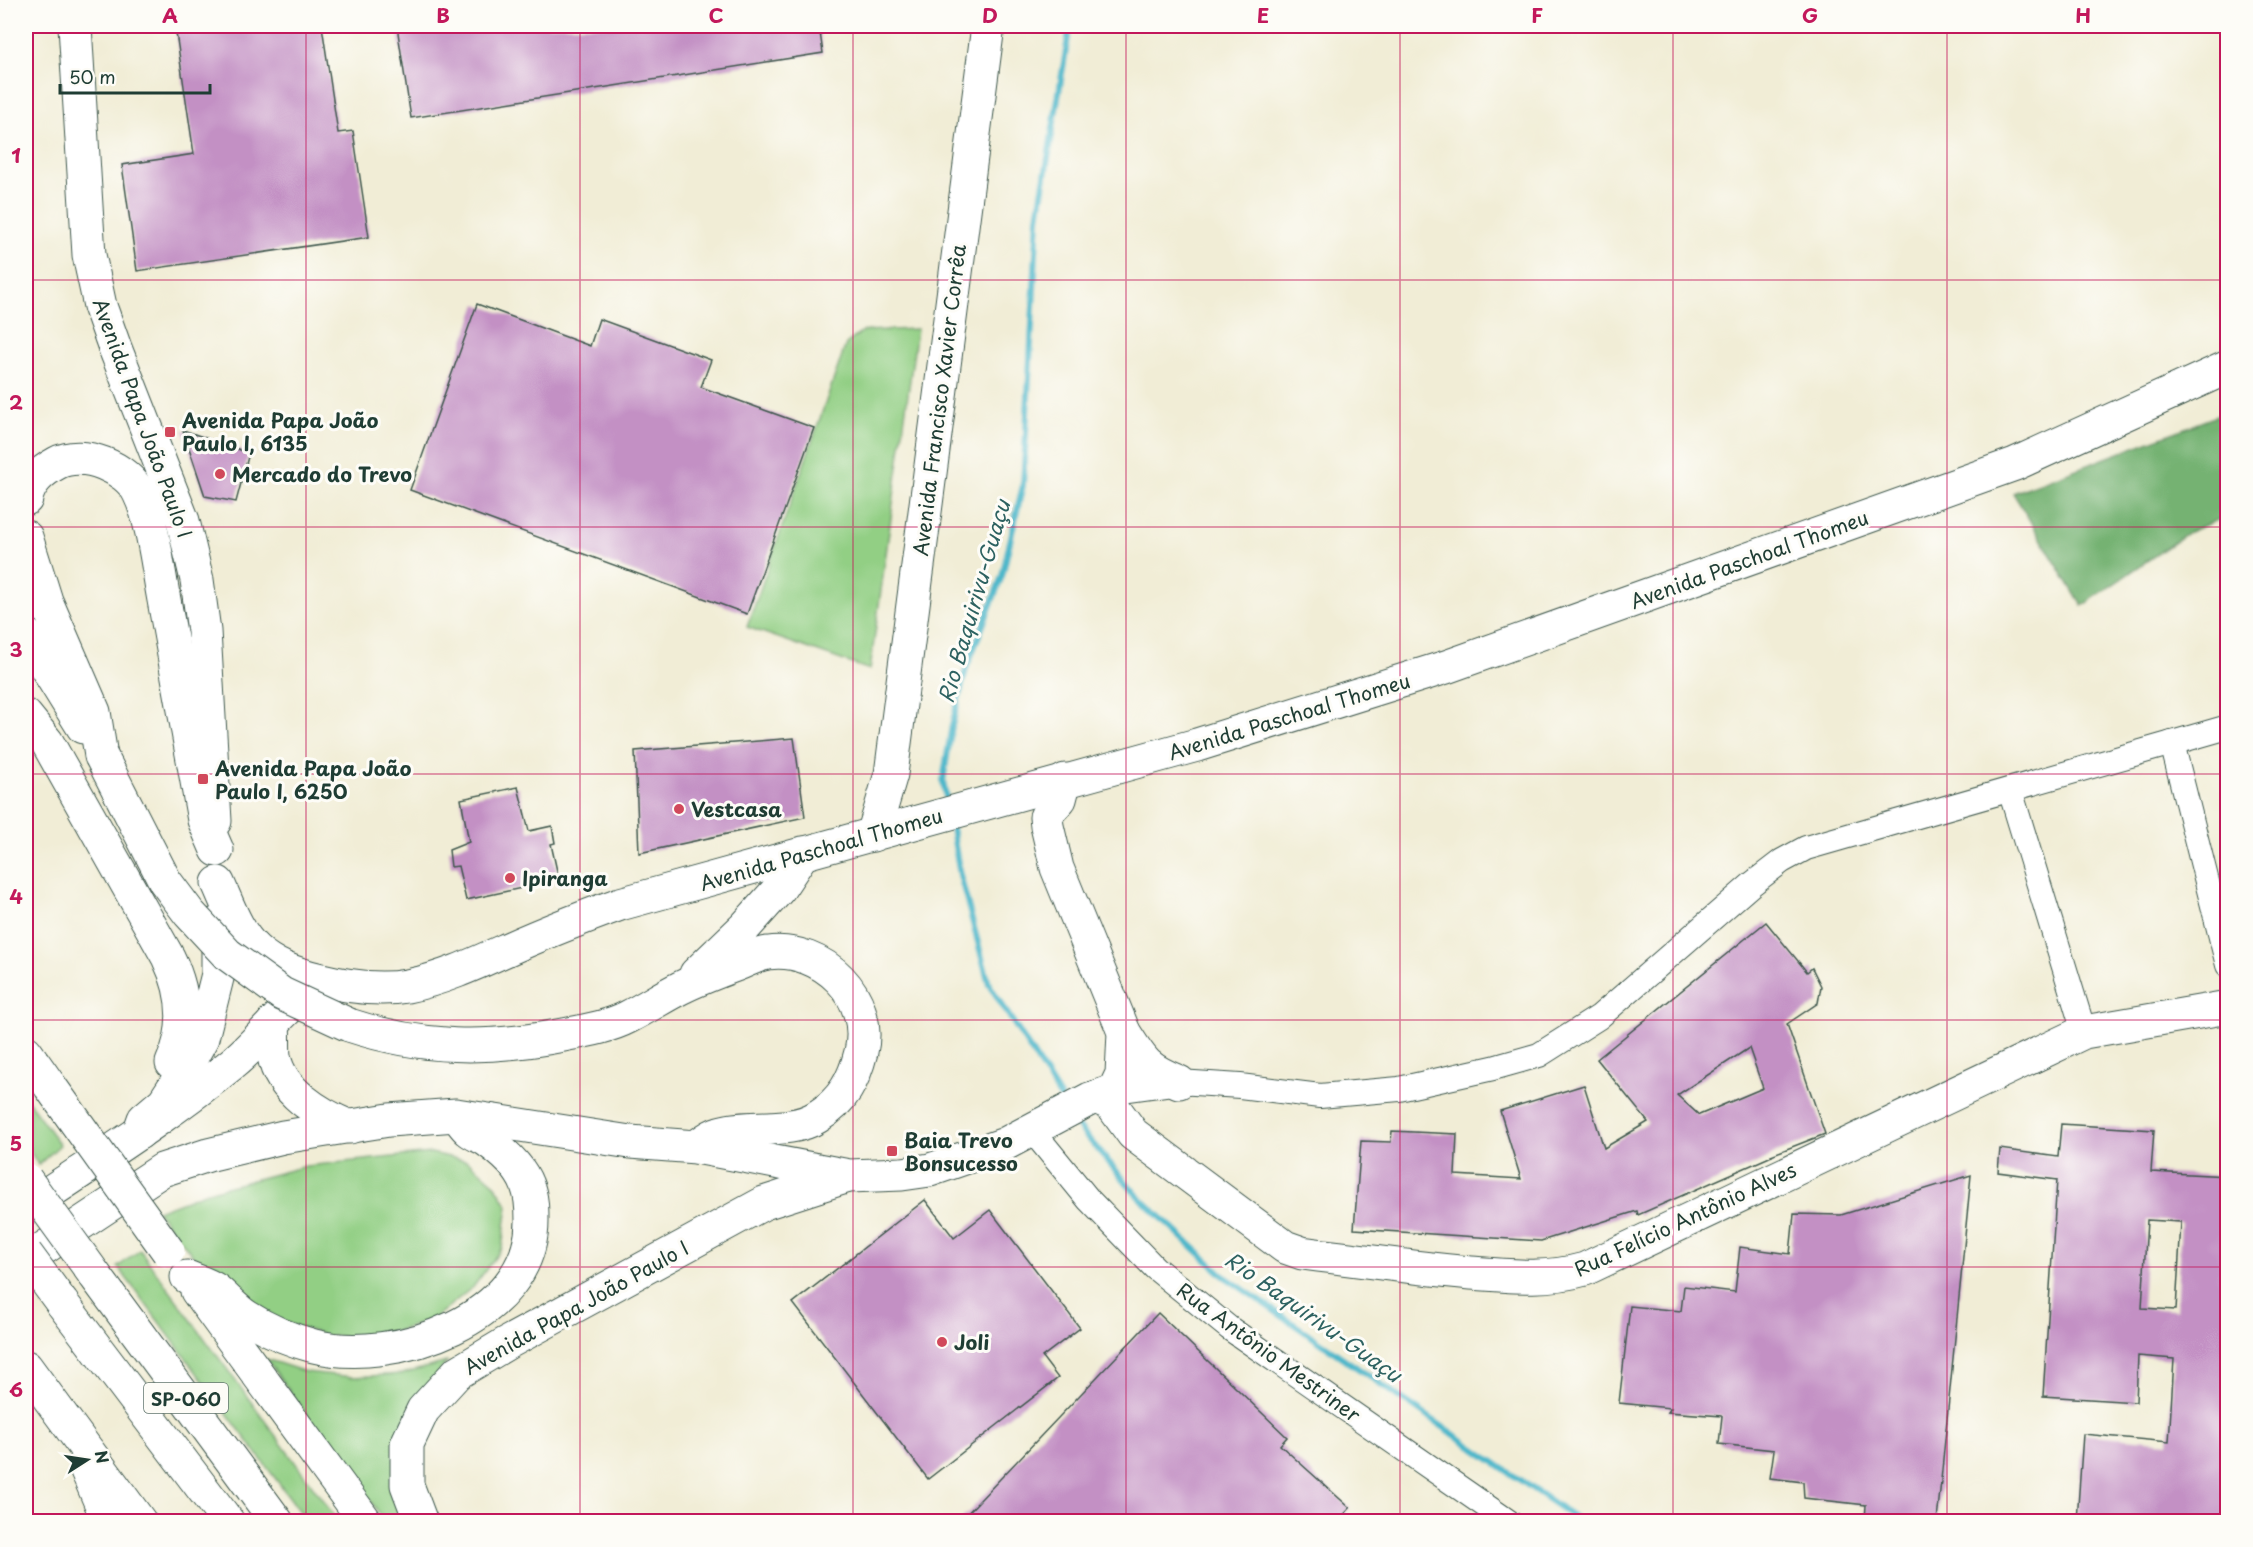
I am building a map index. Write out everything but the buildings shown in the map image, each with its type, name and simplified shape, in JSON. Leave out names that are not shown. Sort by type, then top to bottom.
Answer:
[{"type":"main road","name":"Avenida Papa João Paulo I","points":[[75,26],[89,255],[98,296],[135,403],[183,521],[197,580],[204,631],[217,850],[218,974],[202,1038],[182,1076],[164,1102],[144,1119],[139,1132]]},
{"type":"main road","name":"Avenida Francisco Xavier Corrêa","points":[[873,835],[891,774],[988,26]]},
{"type":"main road","name":"Avenida Paschoal Thomeu","points":[[328,982],[372,987],[406,986],[442,977],[566,923],[620,904],[1197,745],[1446,668],[2015,464],[2228,367]]},
{"type":"main road","points":[[26,499],[27,489],[41,472],[60,461],[82,458],[102,463],[122,473],[139,492],[148,522],[159,576],[204,820],[217,850]]},
{"type":"main road","points":[[26,537],[46,601],[94,712],[101,756]]},
{"type":"main road","points":[[26,635],[101,756],[165,881],[189,913],[227,954],[282,994],[349,1025],[380,1035],[423,1043],[463,1046],[506,1044],[588,1030],[626,1018],[682,987],[767,953],[797,953],[830,968],[849,990],[859,1012],[863,1042],[855,1076],[835,1103],[815,1119],[787,1126],[718,1133],[696,1147]]},
{"type":"main road","points":[[26,716],[53,752],[178,977],[183,1024],[181,1044],[165,1076],[164,1102]]},
{"type":"main road","name":"Avenida Francisco Xavier Corrêa","points":[[891,774],[897,802],[919,822]]},
{"type":"main road","points":[[1065,780],[1060,799],[1046,818],[1057,868],[1124,1032],[1140,1058],[1154,1072],[1179,1082]]},
{"type":"main road","points":[[987,802],[1030,820],[1046,856],[1057,868]]},
{"type":"main road","points":[[682,987],[745,927],[779,889],[803,853]]},
{"type":"main road","name":"Avenida Papa João Paulo I","points":[[218,883],[239,928],[255,950],[278,966],[328,982]]},
{"type":"main road","points":[[26,1208],[139,1132],[234,1062],[273,1023],[309,992],[328,982]]},
{"type":"main road","name":"Rua Felício Antônio Alves","points":[[1100,1095],[1111,1104],[1133,1134],[1285,1247],[1302,1253],[1414,1268],[1537,1277],[1562,1276],[1585,1269],[2084,1032],[2228,1007]]},
{"type":"main road","points":[[273,1023],[274,1057],[282,1076],[311,1106],[329,1119],[350,1127]]},
{"type":"main road","points":[[26,1260],[162,1170],[251,1144],[389,1120],[456,1115],[630,1142],[696,1147],[849,1176],[902,1174],[930,1170],[1005,1144],[1100,1095],[1122,1074],[1124,1032]]},
{"type":"main road","points":[[26,1052],[168,1251],[366,1521]]},
{"type":"main road","points":[[187,1277],[214,1288],[246,1316],[286,1337],[316,1347],[358,1351],[391,1349],[425,1340],[455,1327],[482,1311],[508,1288],[524,1262],[532,1236],[532,1203],[527,1184],[516,1167],[498,1148],[470,1131],[456,1115]]},
{"type":"main road","name":"Avenida Papa João Paulo I","points":[[421,1521],[407,1485],[407,1444],[423,1410],[457,1373],[507,1343],[764,1203],[849,1176]]},
{"type":"main road","name":"SP-060","points":[[26,1180],[277,1521]]},
{"type":"main road","name":"SP-060","points":[[26,1254],[228,1521]]},
{"type":"main road","points":[[31,1374],[140,1521]]},
{"type":"main road","points":[[86,1448],[85,1466],[102,1506],[105,1521]]},
{"type":"street","points":[[1100,1095],[1179,1082],[1240,1086],[1320,1096],[1399,1089],[1539,1055],[1599,1017],[1752,884],[1782,861],[1806,848],[2228,727]]},
{"type":"street","points":[[2172,743],[2228,964]]},
{"type":"street","points":[[2010,790],[2084,1032]]},
{"type":"street","name":"Rua Antônio Mestriner","points":[[1042,1124],[1089,1200],[1155,1268],[1229,1328],[1509,1521]]},
{"type":"green space","points":[[917,329],[870,670],[747,627],[846,344],[863,331]]},
{"type":"green space","points":[[2227,412],[2227,516],[2189,532],[2082,606],[2013,493]]},
{"type":"green space","points":[[26,1098],[60,1145],[38,1165],[26,1144]]},
{"type":"green space","points":[[431,1153],[468,1161],[494,1183],[508,1206],[502,1248],[474,1286],[432,1320],[374,1338],[329,1336],[284,1323],[204,1269],[157,1211],[207,1192],[306,1166]]},
{"type":"green space","points":[[140,1250],[338,1521],[307,1521],[118,1267]]},
{"type":"green space","points":[[266,1359],[306,1372],[353,1377],[402,1374],[447,1362],[421,1396],[405,1521],[385,1521]]},
{"type":"waterway","name":"Rio Baquirivu-Guaçu","points":[[947,803],[943,781],[952,725],[966,669],[1002,576],[1023,485],[1038,218],[1070,26]]},
{"type":"waterway","name":"Rio Baquirivu-Guaçu","points":[[951,822],[960,875],[989,984],[1064,1103]]},
{"type":"waterway","name":"Rio Baquirivu-Guaçu","points":[[1074,1119],[1138,1196],[1224,1276],[1581,1522]]},
{"type":"place","name":"Avenida Papa João Paulo I, 6135","points":[[170,432]]},
{"type":"place","name":"Mercado do Trevo","points":[[220,474]]},
{"type":"place","name":"Avenida Papa João Paulo I, 6250","points":[[203,779]]},
{"type":"place","name":"Vestcasa","points":[[679,809]]},
{"type":"place","name":"Ipiranga","points":[[510,878]]},
{"type":"place","name":"Baia Trevo Bonsucesso","points":[[892,1151]]},
{"type":"place","name":"Joli","points":[[942,1342]]}]
